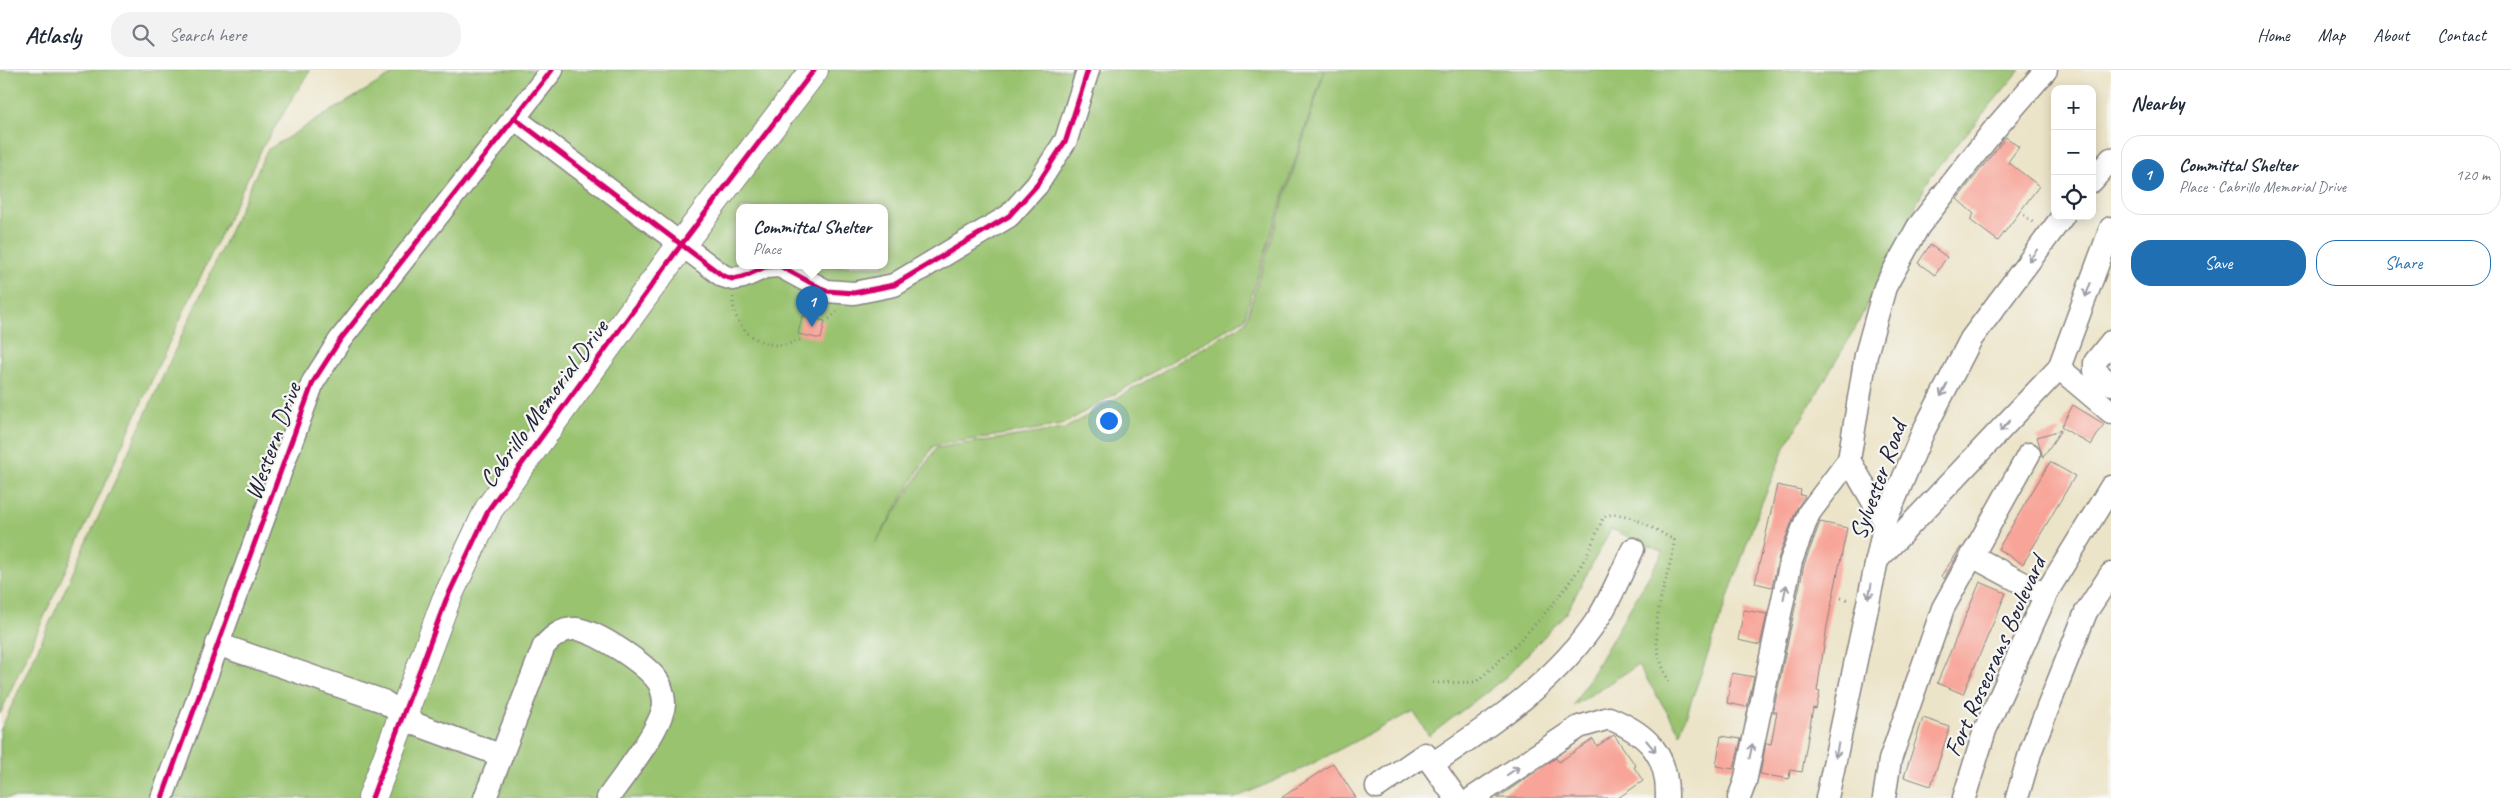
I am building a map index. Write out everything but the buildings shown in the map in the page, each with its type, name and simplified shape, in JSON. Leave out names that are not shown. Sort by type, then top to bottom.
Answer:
[{"type":"main road","name":"Cabrillo Memorial Drive","points":[[372,798],[446,600],[489,509],[682,245],[814,70]]},
{"type":"street","name":"Western Drive","points":[[162,798],[313,382],[340,340],[552,70]]},
{"type":"street","points":[[786,269],[826,291],[854,293],[894,284],[1009,216],[1037,185],[1066,140],[1088,70]]},
{"type":"street","points":[[1739,798],[1745,782],[1791,560],[1809,513],[1849,460],[1866,354],[1885,287],[1918,228],[1992,131],[2046,70]]},
{"type":"street","points":[[514,118],[723,276],[733,278],[744,277],[760,269]]},
{"type":"street","points":[[2096,176],[2111,159]]},
{"type":"street","name":"Sylvester Road","points":[[1827,798],[1885,522],[1923,432],[1971,339],[2060,220]]},
{"type":"street","points":[[1877,560],[2059,368],[2111,228]]},
{"type":"street","points":[[2111,342],[2095,362],[2095,371],[2111,384]]},
{"type":"street","points":[[2059,368],[2111,412]]},
{"type":"street","points":[[1884,798],[1890,760],[1943,608],[2029,454]]},
{"type":"street","points":[[1849,460],[1885,522]]},
{"type":"street","name":"Fort Rosecrans Boulevard","points":[[1964,798],[1985,730],[2045,596],[2111,487]]},
{"type":"street","points":[[1432,764],[1502,717],[1538,687],[1571,655],[1600,616],[1633,549]]},
{"type":"street","points":[[1972,556],[2045,596]]},
{"type":"street","points":[[2017,798],[2031,750],[2086,612],[2111,574]]},
{"type":"street","points":[[485,798],[500,755],[544,646],[555,634],[575,629],[595,635],[647,668],[660,684],[664,702],[660,719],[608,798]]},
{"type":"street","points":[[217,644],[383,700],[418,725],[500,755]]},
{"type":"street","points":[[1472,798],[1578,727],[1609,718],[1634,728],[1655,749],[1667,777],[1667,798]]},
{"type":"street","points":[[1377,787],[1425,754],[1456,798]]},
{"type":"path","points":[[733,278],[732,308],[737,321],[750,336],[779,346],[800,340]]},
{"type":"green space","points":[[0,70],[310,70],[262,148],[166,349],[0,714]]},
{"type":"green space","points":[[399,70],[1324,70],[1244,319],[1062,425],[933,446],[876,542],[936,448],[1064,429],[1245,323],[1325,70],[2020,70],[1930,177],[1855,329],[1785,447],[1758,512],[1680,733],[1638,665],[1573,706],[1663,552],[1611,529],[1566,613],[1507,676],[1429,736],[1413,711],[1304,768],[1235,798],[712,798],[713,796],[711,798],[0,798],[0,731],[267,150]]},
{"type":"cycle path","points":[[162,798],[313,382],[340,340],[552,70]]},
{"type":"cycle path","points":[[372,798],[446,600],[489,509],[681,245],[814,70]]},
{"type":"cycle path","points":[[786,269],[826,291],[854,293],[894,285],[1009,216],[1037,185],[1066,140],[1088,70]]},
{"type":"cycle path","points":[[514,118],[723,276],[733,279],[743,277],[761,269]]},
{"type":"place","name":"Committal Shelter","points":[[812,327]]}]
